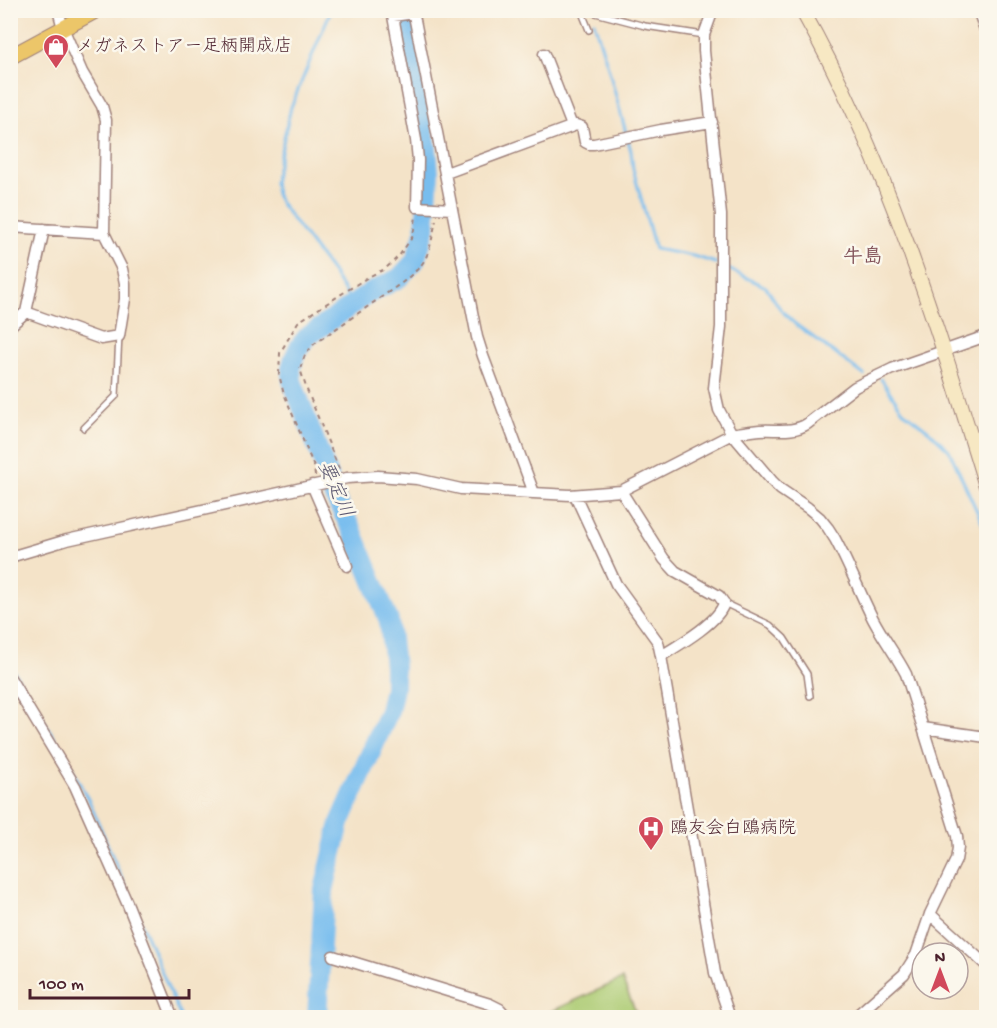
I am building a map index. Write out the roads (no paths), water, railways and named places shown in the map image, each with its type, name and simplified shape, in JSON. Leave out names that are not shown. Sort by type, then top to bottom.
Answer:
[{"type":"main road","points":[[10,57],[97,10]]},
{"type":"street","points":[[26,312],[101,339],[119,336],[125,299],[122,269],[104,233],[106,120],[102,106],[82,72],[63,28],[58,10]]},
{"type":"street","points":[[713,10],[704,35],[704,51],[721,215],[721,327],[714,388],[719,410],[732,434],[772,481],[808,508],[828,528],[840,547],[884,639],[898,657],[906,675],[957,836],[956,860],[930,914],[911,965],[904,974],[854,1017]]},
{"type":"street","points":[[802,10],[866,138],[895,208],[945,351],[987,486]]},
{"type":"street","points":[[978,10],[987,32]]},
{"type":"street","points":[[452,208],[418,207],[416,140],[394,16],[412,12],[446,173],[477,337],[534,493]]},
{"type":"street","points":[[544,54],[572,126]]},
{"type":"street","points":[[446,173],[572,126],[582,127],[584,140],[588,144],[594,144],[712,122]]},
{"type":"street","points":[[10,227],[104,233]]},
{"type":"street","points":[[10,326],[26,312],[44,229]]},
{"type":"street","points":[[10,557],[67,540],[347,478],[378,476],[417,478],[461,489],[575,495],[621,491],[732,434],[799,428],[860,384],[892,369],[987,336]]},
{"type":"street","points":[[316,484],[347,566]]},
{"type":"street","points":[[621,491],[664,559],[675,571],[719,596],[724,603],[722,611],[691,638],[662,656]]},
{"type":"street","points":[[575,495],[616,584],[658,642],[715,973],[730,1017]]},
{"type":"street","points":[[10,678],[75,786],[128,905],[174,1017]]},
{"type":"street","points":[[923,728],[987,737]]},
{"type":"street","points":[[930,914],[987,965]]},
{"type":"street","points":[[333,956],[490,1004],[508,1017]]},
{"type":"lane","points":[[360,10],[374,13],[392,11],[394,16]]},
{"type":"lane","points":[[583,10],[589,30]]},
{"type":"lane","points":[[583,10],[645,26],[704,35]]},
{"type":"lane","points":[[84,428],[116,396],[119,336]]},
{"type":"lane","points":[[724,603],[770,625],[784,638],[807,674],[810,696]]},
{"type":"waterway","points":[[331,10],[291,107],[274,182],[281,204],[332,272],[353,305]]},
{"type":"waterway","name":"要定川","points":[[317,1018],[324,890],[340,823],[389,711],[394,688],[394,666],[389,621],[353,532],[333,494],[292,381],[291,368],[299,347],[307,337],[368,294],[399,278],[415,261],[425,230],[429,173],[427,148],[402,10]]},
{"type":"waterway","points":[[594,22],[631,151],[633,169],[655,249],[716,263]]},
{"type":"waterway","points":[[724,267],[766,287],[781,310],[794,323],[864,375]]},
{"type":"waterway","points":[[881,379],[903,411],[949,450],[986,531]]},
{"type":"waterway","points":[[10,665],[65,756],[90,803],[130,898]]},
{"type":"waterway","points":[[134,906],[181,1018]]},
{"type":"place","name":"メガネストアー足柄開成店","points":[[56,70]]},
{"type":"place","name":"鴎友会白鴎病院","points":[[651,852]]},
{"type":"district","name":"牛島","points":[[863,258]]}]
